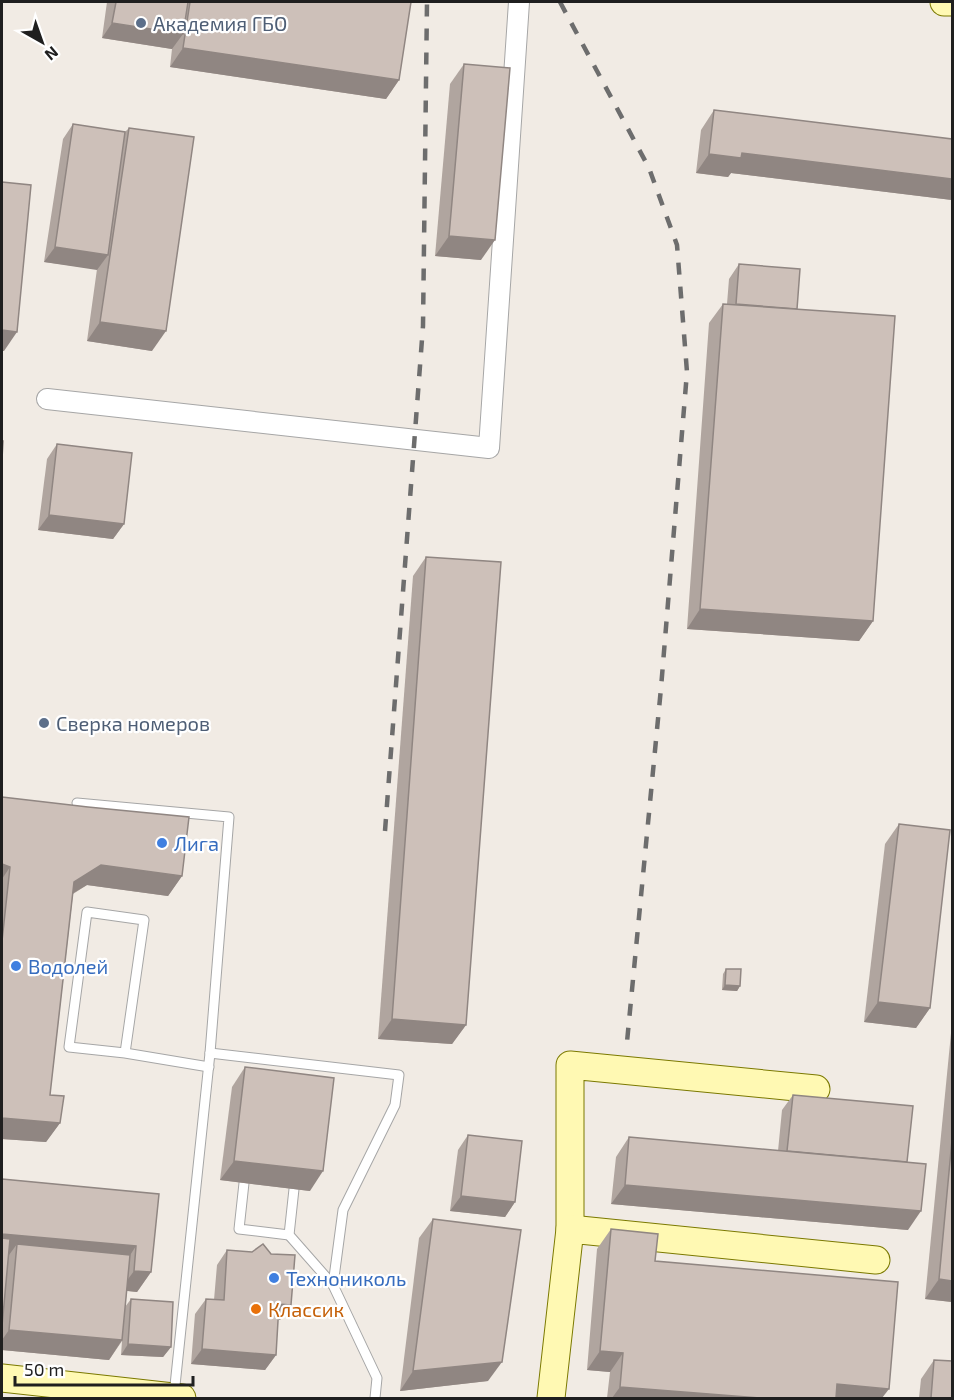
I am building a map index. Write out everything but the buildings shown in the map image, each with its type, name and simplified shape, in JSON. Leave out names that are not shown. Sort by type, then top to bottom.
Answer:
[{"type":"street","points":[[47,399],[489,448],[519,2]]},
{"type":"street","points":[[944,2],[952,2]]},
{"type":"street","points":[[551,1398],[570,1229],[570,1065],[816,1089]]},
{"type":"street","points":[[570,1229],[876,1260]]},
{"type":"street","points":[[2,1378],[177,1398]]},
{"type":"lane","points":[[77,803],[229,817],[209,1067],[177,1398]]},
{"type":"lane","points":[[125,1053],[144,920],[87,912],[69,1047],[125,1053],[209,1067]]},
{"type":"lane","points":[[210,1053],[257,1064],[307,1070],[399,1075],[395,1105],[343,1210],[333,1285]]},
{"type":"lane","points":[[244,1183],[239,1229],[289,1235],[333,1285],[377,1378],[375,1398]]},
{"type":"lane","points":[[289,1235],[294,1189]]},
{"type":"railway","points":[[385,831],[423,326],[427,2]]},
{"type":"railway","points":[[560,2],[649,168],[677,245],[687,372],[661,688],[627,1042]]},
{"type":"place","name":"Академия ГБО","points":[[141,23]]},
{"type":"place","name":"Сверка номеров","points":[[44,723]]},
{"type":"place","name":"Лига","points":[[162,843]]},
{"type":"place","name":"Водолей","points":[[16,966]]},
{"type":"place","name":"Технониколь","points":[[274,1278]]},
{"type":"place","name":"Классик","points":[[256,1309]]}]
